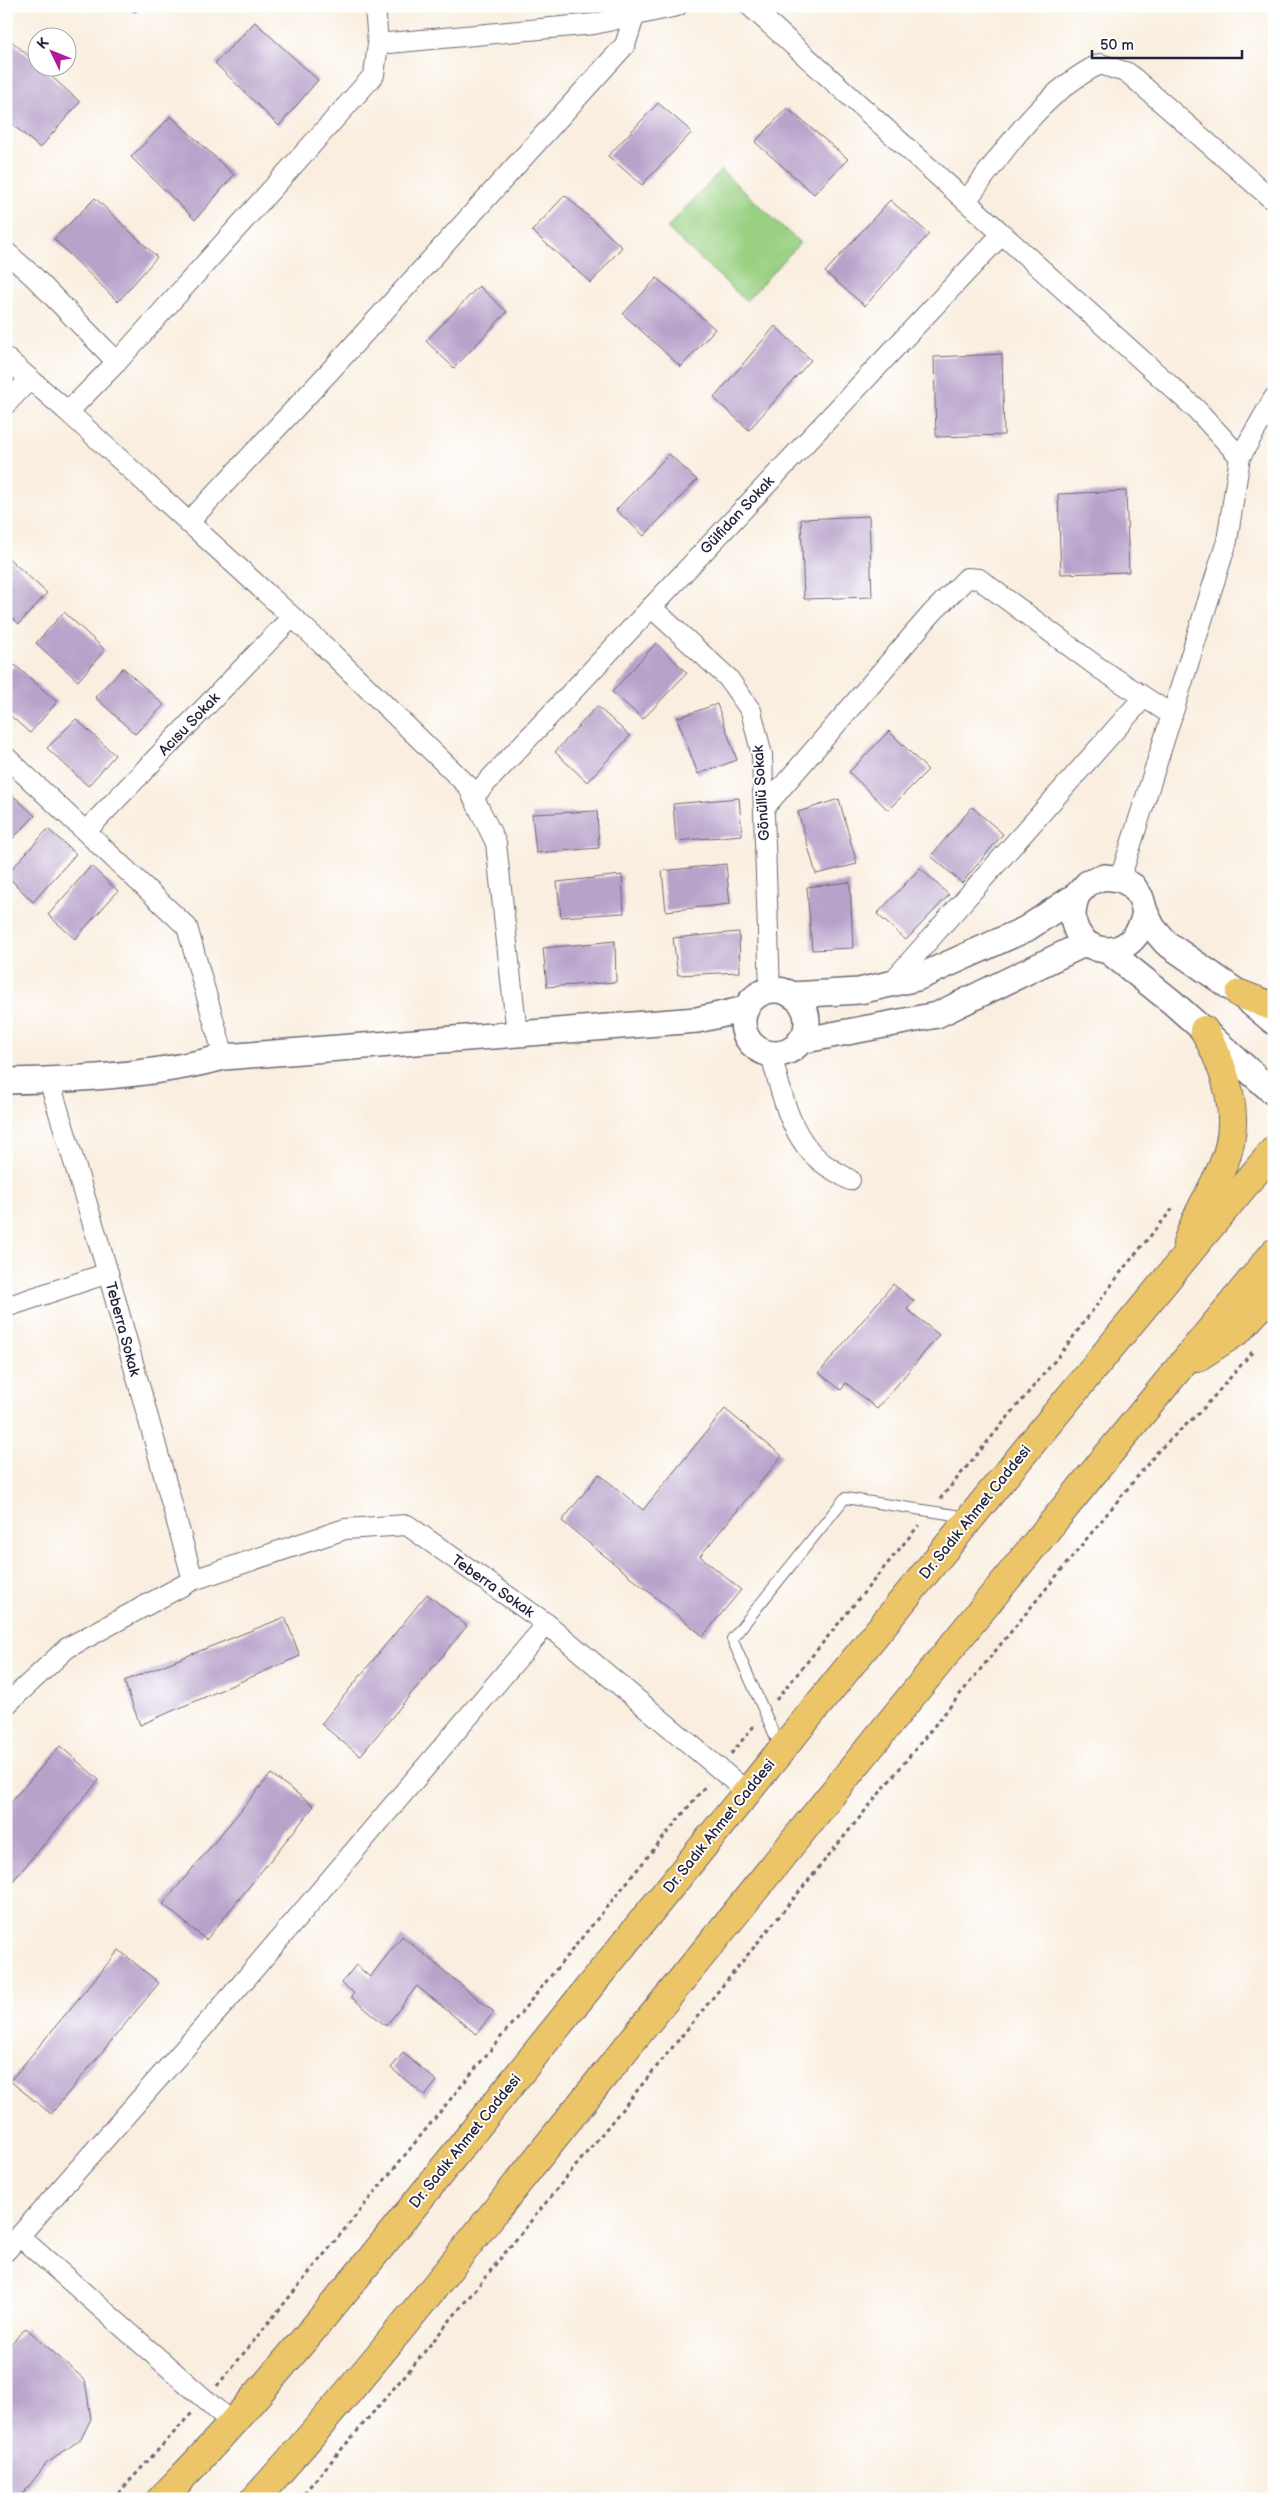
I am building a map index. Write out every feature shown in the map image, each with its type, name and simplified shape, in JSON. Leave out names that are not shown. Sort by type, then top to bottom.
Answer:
[{"type":"main road","points":[[1240,994],[1274,1007]]},
{"type":"main road","points":[[1182,1260],[1197,1215],[1223,1166],[1233,1133],[1234,1119],[1228,1086],[1214,1047],[1204,1030]]},
{"type":"main road","name":"Dr. Sadık Ahmet Caddesi","points":[[160,2499],[197,2464],[233,2424],[360,2272],[971,1517],[1274,1150]]},
{"type":"main road","points":[[255,2499],[349,2391],[438,2284],[568,2120],[1274,1253]]},
{"type":"main road","points":[[1181,1366],[1219,1345],[1238,1331],[1274,1292]]},
{"type":"street","points":[[68,412],[117,362],[374,75],[378,44],[375,6]]},
{"type":"street","points":[[378,44],[594,24],[677,6]]},
{"type":"street","points":[[750,6],[1197,410],[1240,457]]},
{"type":"street","points":[[188,523],[330,371],[625,46],[634,14]]},
{"type":"street","points":[[966,201],[1024,125],[1077,75],[1100,64],[1128,74],[1274,201]]},
{"type":"street","name":"Gülfidan Sokak","points":[[473,797],[1002,234]]},
{"type":"street","points":[[6,252],[34,277],[117,362]]},
{"type":"street","points":[[6,358],[68,412],[292,617],[413,731],[468,786],[496,844],[517,1034]]},
{"type":"street","points":[[6,404],[30,379]]},
{"type":"street","points":[[1120,878],[1227,540],[1240,457],[1274,398]]},
{"type":"street","points":[[764,808],[932,613],[967,578],[978,579],[1099,668],[1172,714]]},
{"type":"street","name":"Gönüllü Sokak","points":[[651,607],[728,678],[751,711],[762,755],[764,808],[781,993]]},
{"type":"street","name":"Acısu Sokak","points":[[86,831],[292,617]]},
{"type":"street","points":[[892,983],[1144,697]]},
{"type":"street","points":[[6,757],[187,927],[224,1056]]},
{"type":"street","points":[[781,993],[803,1007],[806,1018],[804,1035],[792,1049],[782,1053],[771,1054],[760,1051],[750,1042],[746,1035],[743,1024],[746,1009],[752,999],[781,993],[859,991],[918,978],[1026,930],[1077,895],[1088,883],[1104,877],[1120,878],[1133,886],[1142,898],[1145,912],[1153,928],[1166,943],[1240,994],[1274,1022]]},
{"type":"street","points":[[1077,895],[1072,907],[1072,921],[1077,933],[1172,1002],[1274,1093]]},
{"type":"street","points":[[800,1041],[937,1015],[1097,947],[1122,948],[1134,940],[1142,927],[1145,912]]},
{"type":"street","points":[[6,1081],[49,1080],[188,1066],[224,1056],[697,1020],[746,1009]]},
{"type":"street","points":[[697,1020],[746,1035]]},
{"type":"street","points":[[771,1054],[784,1104],[805,1145],[823,1164],[850,1180]]},
{"type":"street","name":"Teberra Sokak","points":[[49,1080],[108,1273],[192,1580]]},
{"type":"street","points":[[6,1307],[108,1273]]},
{"type":"street","name":"Teberra Sokak","points":[[6,1705],[68,1648],[192,1580],[345,1529],[407,1525],[548,1624],[747,1792]]},
{"type":"street","points":[[233,2424],[205,2399],[13,2243],[231,1996],[548,1624]]},
{"type":"lane","points":[[782,1750],[732,1638],[845,1498],[971,1517]]},
{"type":"path","points":[[113,2499],[244,2355],[310,2270],[1062,1352],[1124,1268],[1178,1203]]},
{"type":"path","points":[[300,2499],[419,2359],[1159,1450],[1204,1408],[1255,1349]]},
{"type":"green space","points":[[721,170],[800,243],[746,301],[667,228]]},
{"type":"building","points":[[119,6],[138,6],[136,12]]},
{"type":"building","points":[[255,22],[318,80],[279,126],[215,63]]},
{"type":"building","points":[[9,39],[28,55],[28,78],[53,78],[80,102],[40,148],[6,119],[6,42]]},
{"type":"building","points":[[658,103],[692,132],[642,185],[608,156]]},
{"type":"building","points":[[787,108],[848,159],[814,194],[755,142]]},
{"type":"building","points":[[171,116],[234,175],[195,220],[131,157]]},
{"type":"building","points":[[565,195],[622,247],[591,283],[532,231]]},
{"type":"building","points":[[95,198],[157,257],[118,302],[54,239]]},
{"type":"building","points":[[890,200],[929,234],[865,306],[825,272]]},
{"type":"building","points":[[657,278],[715,329],[681,367],[623,314]]},
{"type":"building","points":[[479,286],[507,312],[454,368],[426,341]]},
{"type":"building","points":[[775,326],[811,360],[749,430],[714,398]]},
{"type":"building","points":[[1002,354],[1004,435],[936,437],[934,357]]},
{"type":"building","points":[[669,454],[697,480],[644,536],[616,510]]},
{"type":"building","points":[[1126,491],[1129,572],[1061,574],[1058,494]]},
{"type":"building","points":[[869,516],[872,597],[804,599],[801,519]]},
{"type":"building","points":[[6,556],[47,593],[19,624],[6,613]]},
{"type":"building","points":[[64,612],[105,650],[78,681],[36,643]]},
{"type":"building","points":[[656,643],[687,673],[643,719],[612,692]]},
{"type":"building","points":[[15,665],[57,702],[30,733],[6,712],[6,675]]},
{"type":"building","points":[[123,668],[164,705],[135,734],[95,697]]},
{"type":"building","points":[[717,704],[737,760],[698,774],[677,718]]},
{"type":"building","points":[[597,706],[630,736],[587,782],[555,752]]},
{"type":"building","points":[[76,719],[115,755],[88,786],[47,748]]},
{"type":"building","points":[[889,731],[928,770],[888,810],[849,772]]},
{"type":"building","points":[[8,791],[35,816],[6,845],[6,793]]},
{"type":"building","points":[[739,798],[742,835],[676,841],[673,804]]},
{"type":"building","points":[[839,799],[857,864],[816,874],[798,812]]},
{"type":"building","points":[[972,807],[1003,834],[962,883],[931,856]]},
{"type":"building","points":[[597,811],[599,848],[536,853],[532,814]]},
{"type":"building","points":[[48,829],[76,854],[33,902],[6,875]]},
{"type":"building","points":[[726,864],[730,904],[666,911],[662,871]]},
{"type":"building","points":[[91,866],[118,891],[75,939],[48,915]]},
{"type":"building","points":[[920,868],[949,895],[906,940],[877,914]]},
{"type":"building","points":[[622,875],[624,913],[561,917],[557,882]]},
{"type":"building","points":[[850,882],[853,948],[812,950],[807,887]]},
{"type":"building","points":[[739,932],[740,972],[678,975],[673,938]]},
{"type":"building","points":[[615,941],[616,982],[547,987],[543,948]]},
{"type":"building","points":[[893,1284],[914,1301],[907,1309],[939,1335],[877,1409],[846,1383],[841,1390],[819,1373]]},
{"type":"building","points":[[725,1409],[782,1456],[700,1556],[741,1590],[703,1636],[562,1521],[599,1474],[643,1510]]},
{"type":"building","points":[[427,1594],[467,1626],[360,1756],[321,1724]]},
{"type":"building","points":[[285,1617],[300,1656],[140,1725],[124,1681]]},
{"type":"building","points":[[60,1746],[99,1780],[6,1889],[6,1807]]},
{"type":"building","points":[[271,1774],[314,1806],[206,1940],[163,1904]]},
{"type":"building","points":[[402,1936],[494,2012],[476,2034],[417,1986],[386,2026],[351,1997],[354,1993],[341,1983],[356,1965],[370,1977]]},
{"type":"building","points":[[119,1950],[159,1983],[51,2114],[10,2081]]},
{"type":"building","points":[[403,2053],[437,2081],[425,2096],[391,2068]]},
{"type":"building","points":[[26,2328],[85,2380],[91,2419],[81,2439],[46,2464],[19,2499],[6,2499],[6,2349]]}]
